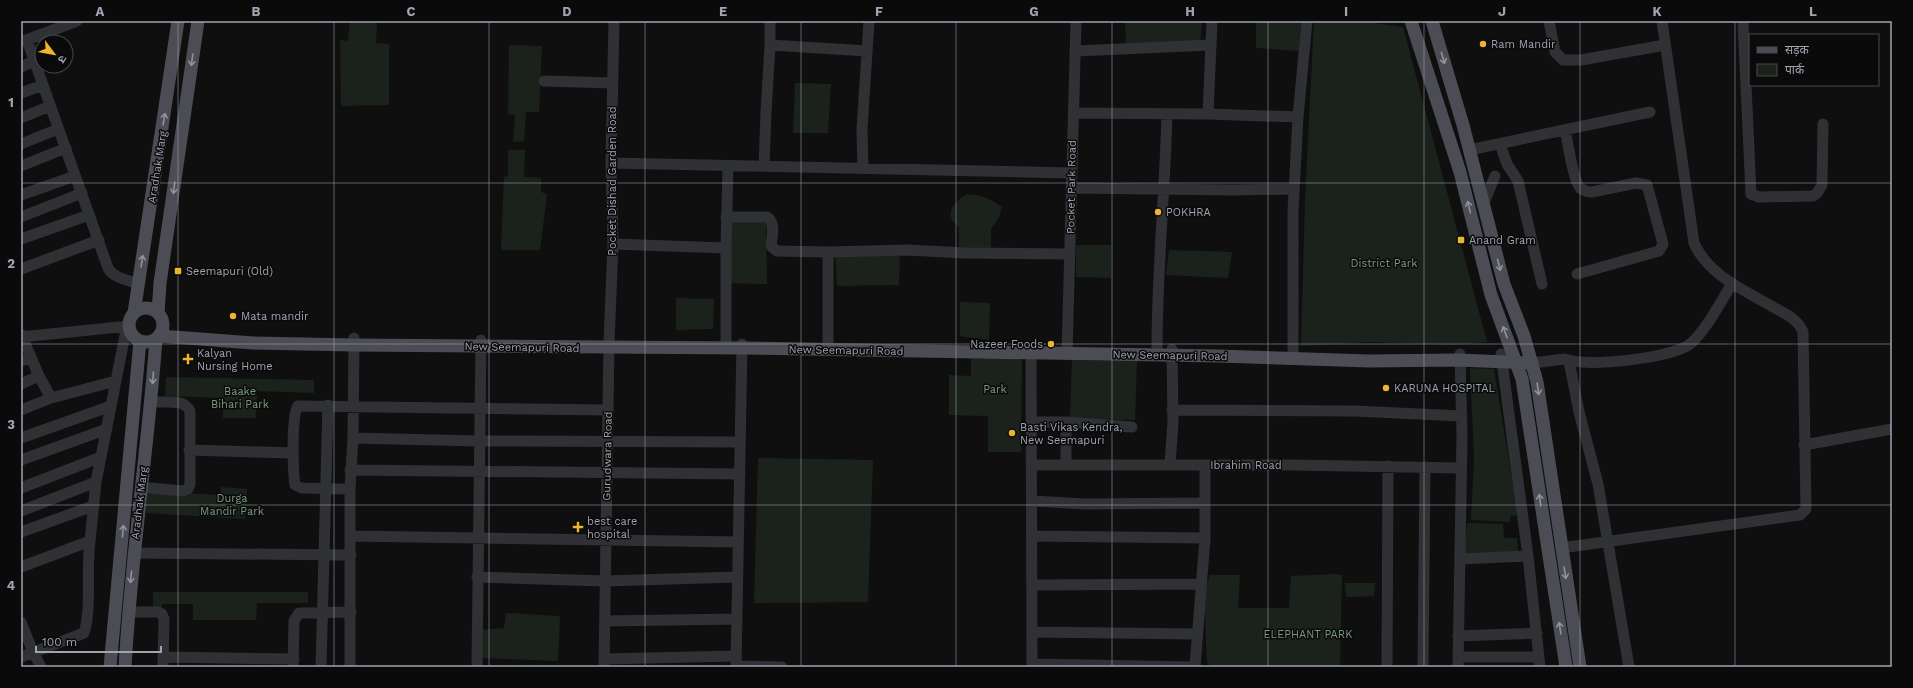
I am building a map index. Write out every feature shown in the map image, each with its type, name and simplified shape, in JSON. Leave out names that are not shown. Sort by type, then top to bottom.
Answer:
[{"type":"main road","name":"Aradhak Marg","points":[[134,313],[178,21]]},
{"type":"main road","name":"Aradhak Marg","points":[[158,313],[160,283],[198,21]]},
{"type":"main road","points":[[1411,21],[1460,172],[1507,358],[1522,379],[1566,667]]},
{"type":"main road","points":[[1432,21],[1469,150],[1504,284],[1531,359],[1537,382],[1580,667]]},
{"type":"main road","points":[[1438,40],[1441,21]]},
{"type":"main road","points":[[146,308],[153,309],[158,313],[163,321],[159,336],[147,342],[140,341],[132,335],[128,325],[134,313],[146,308]]},
{"type":"main road","name":"Aradhak Marg","points":[[125,667],[133,553],[159,336]]},
{"type":"main road","name":"New Seemapuri Road","points":[[159,336],[247,337],[354,342],[742,346],[1031,353],[1157,349],[1172,352]]},
{"type":"main road","name":"Aradhak Marg","points":[[110,667],[140,341]]},
{"type":"main road","name":"New Seemapuri Road","points":[[609,345],[828,345],[1067,351],[1531,359]]},
{"type":"street","points":[[21,67],[34,62],[24,41],[77,21]]},
{"type":"street","name":"Pocket Dishad Garden Road","points":[[609,345],[613,244],[611,163],[614,21]]},
{"type":"street","points":[[764,166],[770,21]]},
{"type":"street","points":[[863,168],[862,129],[869,21]]},
{"type":"street","name":"Pocket Park Road","points":[[1067,351],[1072,113],[1076,51],[1076,21]]},
{"type":"street","points":[[1208,114],[1212,21]]},
{"type":"street","points":[[1293,355],[1294,189],[1298,117],[1307,21]]},
{"type":"street","points":[[1549,21],[1555,52],[1563,60],[1581,60],[1665,45]]},
{"type":"street","points":[[1561,548],[1800,515],[1806,509],[1803,332],[1794,319],[1732,284],[1701,257],[1694,243],[1662,21]]},
{"type":"street","points":[[1743,21],[1751,194],[1754,197],[1813,196],[1817,193],[1822,185],[1823,124]]},
{"type":"street","points":[[770,45],[867,51]]},
{"type":"street","points":[[1076,51],[1210,45]]},
{"type":"street","points":[[39,74],[111,273],[139,284]]},
{"type":"street","points":[[544,81],[612,83]]},
{"type":"street","points":[[21,93],[43,85]]},
{"type":"street","points":[[21,118],[50,106]]},
{"type":"street","points":[[1469,150],[1650,112]]},
{"type":"street","points":[[1072,113],[1208,114],[1298,117]]},
{"type":"street","points":[[1157,349],[1157,286],[1165,189],[1167,114]]},
{"type":"street","points":[[21,144],[58,129]]},
{"type":"street","points":[[1566,130],[1577,181],[1582,189],[1586,192],[1592,192],[1636,183],[1647,185],[1663,244],[1659,251],[1577,274]]},
{"type":"street","points":[[1500,144],[1507,164],[1518,181],[1542,284]]},
{"type":"street","points":[[21,166],[66,148]]},
{"type":"street","points":[[611,163],[1071,172]]},
{"type":"street","points":[[726,344],[726,216],[728,166]]},
{"type":"street","points":[[21,195],[75,176]]},
{"type":"street","points":[[1484,205],[1495,176]]},
{"type":"street","points":[[1071,188],[1234,190],[1294,189]]},
{"type":"street","points":[[21,217],[82,193]]},
{"type":"street","points":[[21,239],[89,215]]},
{"type":"street","points":[[726,216],[767,217],[771,219],[771,246],[777,251],[828,252],[908,250],[964,253],[1069,254]]},
{"type":"street","points":[[21,269],[99,240]]},
{"type":"street","points":[[613,244],[726,248]]},
{"type":"street","points":[[828,252],[828,345]]},
{"type":"street","points":[[1531,359],[1565,359],[1569,361],[1594,364],[1661,355],[1682,350],[1691,343],[1700,332],[1732,284]]},
{"type":"street","points":[[21,657],[84,633],[87,623],[87,560],[96,482],[128,325],[21,336],[26,359],[39,376],[51,398]]},
{"type":"street","points":[[350,667],[350,470],[353,438],[354,342]]},
{"type":"street","points":[[477,667],[480,343]]},
{"type":"street","name":"Gurudwara Road","points":[[604,663],[609,345]]},
{"type":"street","points":[[736,663],[742,346]]},
{"type":"street","points":[[1170,465],[1172,352]]},
{"type":"street","points":[[1031,353],[1032,666],[1195,667],[1196,634],[1204,538],[1205,465]]},
{"type":"street","points":[[1461,357],[1462,416],[1458,662],[1540,662],[1507,358]]},
{"type":"street","points":[[1569,361],[1579,412],[1594,463],[1630,667]]},
{"type":"street","points":[[21,384],[39,376]]},
{"type":"street","points":[[21,410],[51,398],[116,381]]},
{"type":"street","points":[[150,488],[183,491],[188,489],[190,484],[190,411],[188,407],[182,403],[151,402]]},
{"type":"street","points":[[321,667],[328,405]]},
{"type":"street","points":[[350,489],[297,488],[294,480],[293,453],[296,410],[298,406],[328,405],[608,410]]},
{"type":"street","points":[[21,438],[111,406]]},
{"type":"street","points":[[1172,410],[1355,411],[1462,416]]},
{"type":"street","points":[[1032,422],[1066,422],[1132,427]]},
{"type":"street","points":[[1066,422],[1066,465]]},
{"type":"street","points":[[21,460],[107,429]]},
{"type":"street","points":[[1804,445],[1892,429]]},
{"type":"street","points":[[353,438],[479,441],[608,440],[740,442]]},
{"type":"street","points":[[189,450],[293,453]]},
{"type":"street","points":[[21,488],[101,457]]},
{"type":"street","name":"Ibrahim Road","points":[[1032,465],[1388,466],[1460,468]]},
{"type":"street","points":[[1387,667],[1388,466]]},
{"type":"street","points":[[1423,667],[1425,467]]},
{"type":"street","points":[[350,470],[479,470],[740,474]]},
{"type":"street","points":[[21,511],[96,482]]},
{"type":"street","points":[[1032,501],[1085,504],[1204,503]]},
{"type":"street","points":[[21,532],[93,506]]},
{"type":"street","points":[[350,536],[738,542]]},
{"type":"street","points":[[1032,536],[1204,538]]},
{"type":"street","points":[[21,567],[90,541]]},
{"type":"street","points":[[133,553],[351,555]]},
{"type":"street","points":[[1460,559],[1528,556]]},
{"type":"street","points":[[478,577],[606,581],[738,577]]},
{"type":"street","points":[[1032,585],[1201,584]]},
{"type":"street","points":[[128,612],[158,612],[162,614],[164,619],[163,662],[294,663],[296,617],[299,613],[351,612]]},
{"type":"street","points":[[605,621],[737,619]]},
{"type":"street","points":[[21,622],[23,635],[41,667]]},
{"type":"street","points":[[1032,632],[1196,634]]},
{"type":"street","points":[[1458,636],[1537,632]]},
{"type":"street","points":[[604,663],[736,663],[768,667],[782,667]]},
{"type":"green space","points":[[350,21],[377,21],[376,43],[389,44],[389,105],[341,106],[340,40],[348,41]]},
{"type":"green space","points":[[1125,21],[1202,21],[1200,47],[1126,44]]},
{"type":"green space","points":[[1256,21],[1301,21],[1299,51],[1256,48]]},
{"type":"green space","name":"District Park","points":[[1314,21],[1360,21],[1403,27],[1487,342],[1455,345],[1371,342],[1301,346],[1305,199]]},
{"type":"green space","points":[[509,45],[542,46],[539,112],[526,112],[524,141],[513,142],[515,115],[508,114]]},
{"type":"green space","points":[[795,83],[831,84],[828,133],[793,133]]},
{"type":"green space","points":[[508,150],[525,150],[524,177],[541,178],[541,192],[547,194],[540,250],[501,250],[504,177],[508,176]]},
{"type":"green space","points":[[968,194],[986,198],[1002,207],[999,217],[991,229],[991,248],[959,248],[959,227],[951,218],[951,213],[958,200]]},
{"type":"green space","points":[[766,215],[767,284],[724,283],[725,220]]},
{"type":"green space","points":[[1076,245],[1111,245],[1111,278],[1076,277]]},
{"type":"green space","points":[[1169,250],[1232,252],[1228,278],[1166,275]]},
{"type":"green space","points":[[835,251],[900,251],[899,285],[837,286]]},
{"type":"green space","points":[[676,298],[714,299],[713,329],[676,330]]},
{"type":"green space","points":[[960,302],[990,303],[989,340],[960,336]]},
{"type":"green space","name":"Park","points":[[971,359],[1022,359],[1021,452],[988,452],[988,416],[949,415],[949,375],[971,376]]},
{"type":"green space","points":[[1137,359],[1135,420],[1070,419],[1072,360],[1102,361]]},
{"type":"green space","points":[[1470,368],[1494,369],[1518,515],[1511,516],[1509,522],[1471,520],[1474,457]]},
{"type":"green space","name":"Baake Bihari Park","points":[[166,377],[314,380],[314,393],[257,391],[256,418],[223,418],[223,398],[165,396]]},
{"type":"green space","points":[[758,458],[873,460],[868,602],[754,603]]},
{"type":"green space","name":"Durga Mandir Park","points":[[221,487],[247,489],[245,519],[146,513],[147,491],[220,495]]},
{"type":"green space","points":[[1467,523],[1503,524],[1504,538],[1517,538],[1519,562],[1464,560]]},
{"type":"green space","name":"ELEPHANT PARK","points":[[1210,575],[1240,575],[1238,608],[1289,608],[1291,576],[1342,575],[1340,667],[1211,666],[1207,663],[1204,593]]},
{"type":"green space","points":[[1345,583],[1375,583],[1374,596],[1346,597]]},
{"type":"green space","points":[[153,592],[308,592],[308,603],[257,603],[256,620],[193,620],[193,604],[162,604],[162,609],[153,609]]},
{"type":"green space","points":[[506,613],[560,616],[558,661],[481,658],[481,630],[504,628]]},
{"type":"place","name":"Ram Mandir","points":[[1483,44]]},
{"type":"place","name":"POKHRA","points":[[1158,212]]},
{"type":"place","name":"Anand Gram","points":[[1461,240]]},
{"type":"place","name":"Seemapuri (Old)","points":[[178,271]]},
{"type":"place","name":"Mata mandir","points":[[233,316]]},
{"type":"place","name":"Nazeer Foods","points":[[1051,344]]},
{"type":"place","name":"Kalyan Nursing Home","points":[[188,359]]},
{"type":"place","name":"KARUNA HOSPITAL","points":[[1386,388]]},
{"type":"place","name":"Basti Vikas Kendra, New Seemapuri","points":[[1012,433]]},
{"type":"place","name":"best care hospital","points":[[578,527]]}]
